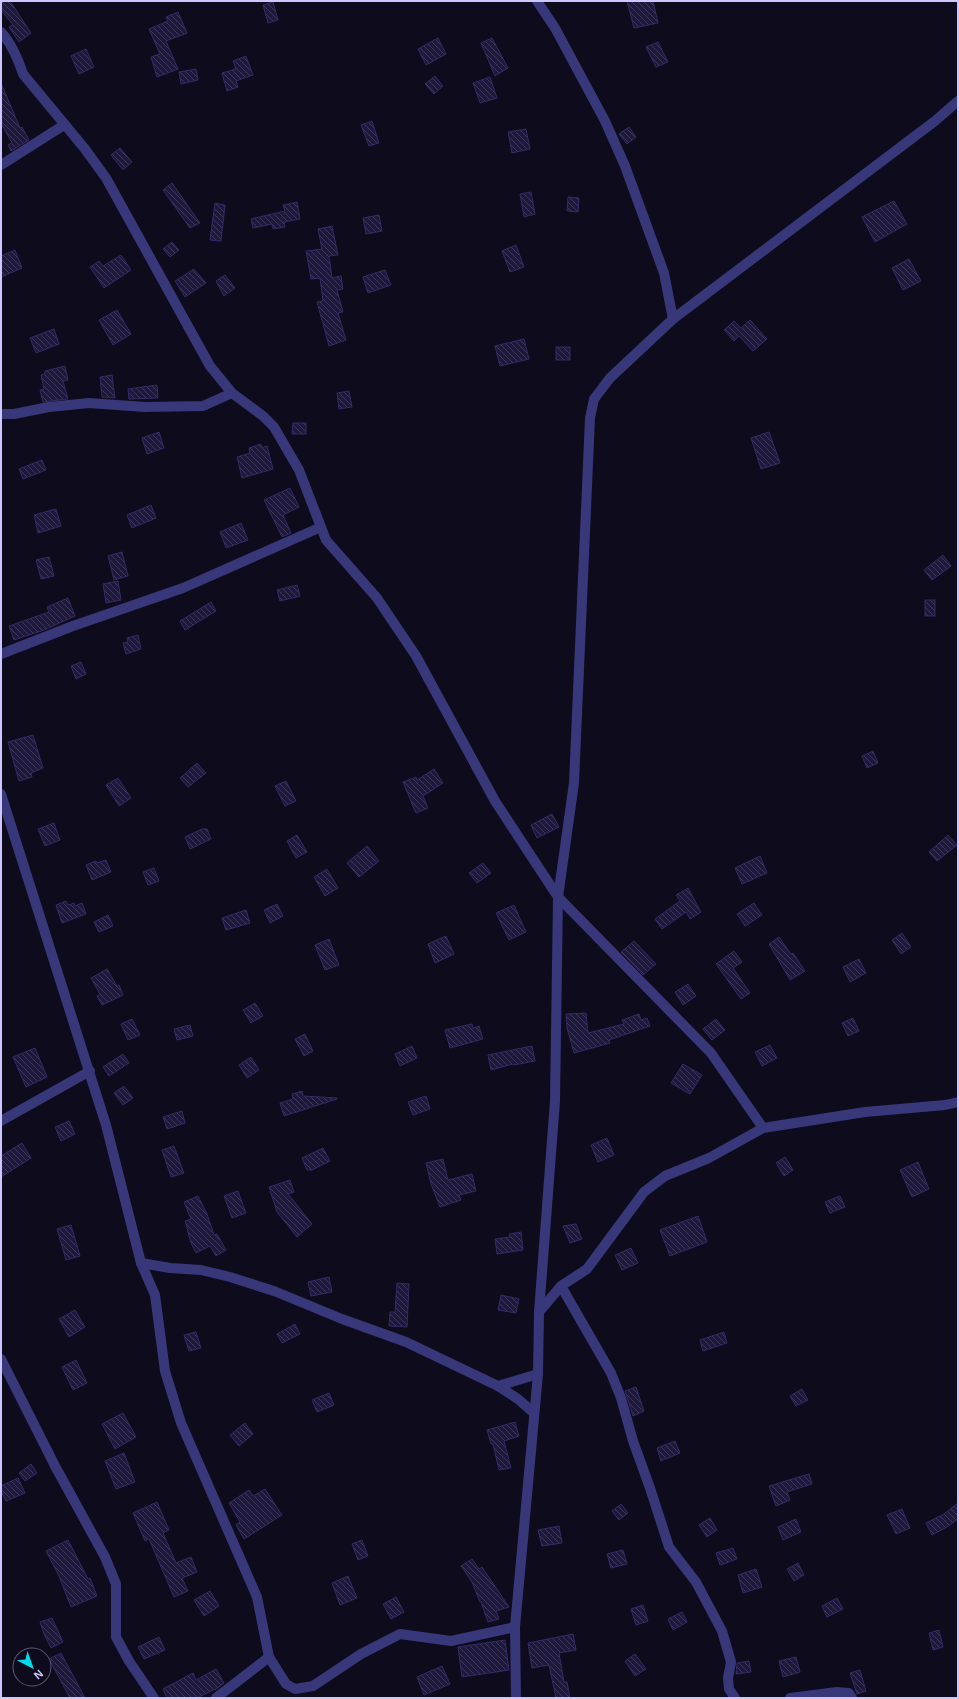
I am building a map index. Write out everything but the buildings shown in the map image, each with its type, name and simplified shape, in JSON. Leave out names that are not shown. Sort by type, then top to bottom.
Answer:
[{"type":"street","points":[[536,1],[555,28],[605,121],[625,166],[664,273],[673,319]]},
{"type":"street","points":[[1,32],[6,38],[19,62],[23,74],[85,149],[106,178],[210,366],[232,393],[263,416],[274,427],[299,470],[326,540],[376,598],[416,656],[495,801],[558,897],[711,1054],[763,1128]]},
{"type":"street","points":[[516,1698],[515,1627],[538,1374],[539,1312],[555,1101],[558,897],[574,783],[590,418],[594,399],[610,378],[673,319],[935,121],[958,101]]},
{"type":"street","points":[[1,165],[64,125]]},
{"type":"street","points":[[1,414],[14,414],[49,407],[89,403],[145,407],[203,406],[232,393]]},
{"type":"street","points":[[1,654],[73,626],[183,588],[321,526]]},
{"type":"street","points":[[1,794],[3,807],[90,1071],[106,1125],[141,1263],[155,1295],[165,1371],[181,1424],[257,1598],[269,1657],[286,1684],[296,1689],[313,1686],[360,1654],[400,1634],[451,1641],[515,1627]]},
{"type":"street","points":[[1,1121],[90,1071]]},
{"type":"street","points":[[539,1312],[560,1286],[587,1269],[644,1192],[665,1176],[709,1158],[763,1128],[865,1112],[944,1105],[958,1102]]},
{"type":"street","points":[[141,1263],[170,1268],[201,1270],[274,1291],[342,1319],[406,1342],[498,1386],[518,1399],[534,1414]]},
{"type":"street","points":[[560,1286],[611,1373],[621,1398],[633,1441],[669,1547],[696,1582],[722,1631],[731,1662],[728,1678],[729,1689],[735,1698]]},
{"type":"street","points":[[1,1359],[55,1466],[105,1557],[116,1584],[116,1637],[129,1661],[154,1698]]},
{"type":"street","points":[[498,1386],[538,1374]]},
{"type":"street","points":[[216,1698],[269,1657]]},
{"type":"street","points":[[790,1698],[837,1692],[849,1693],[852,1698]]}]
